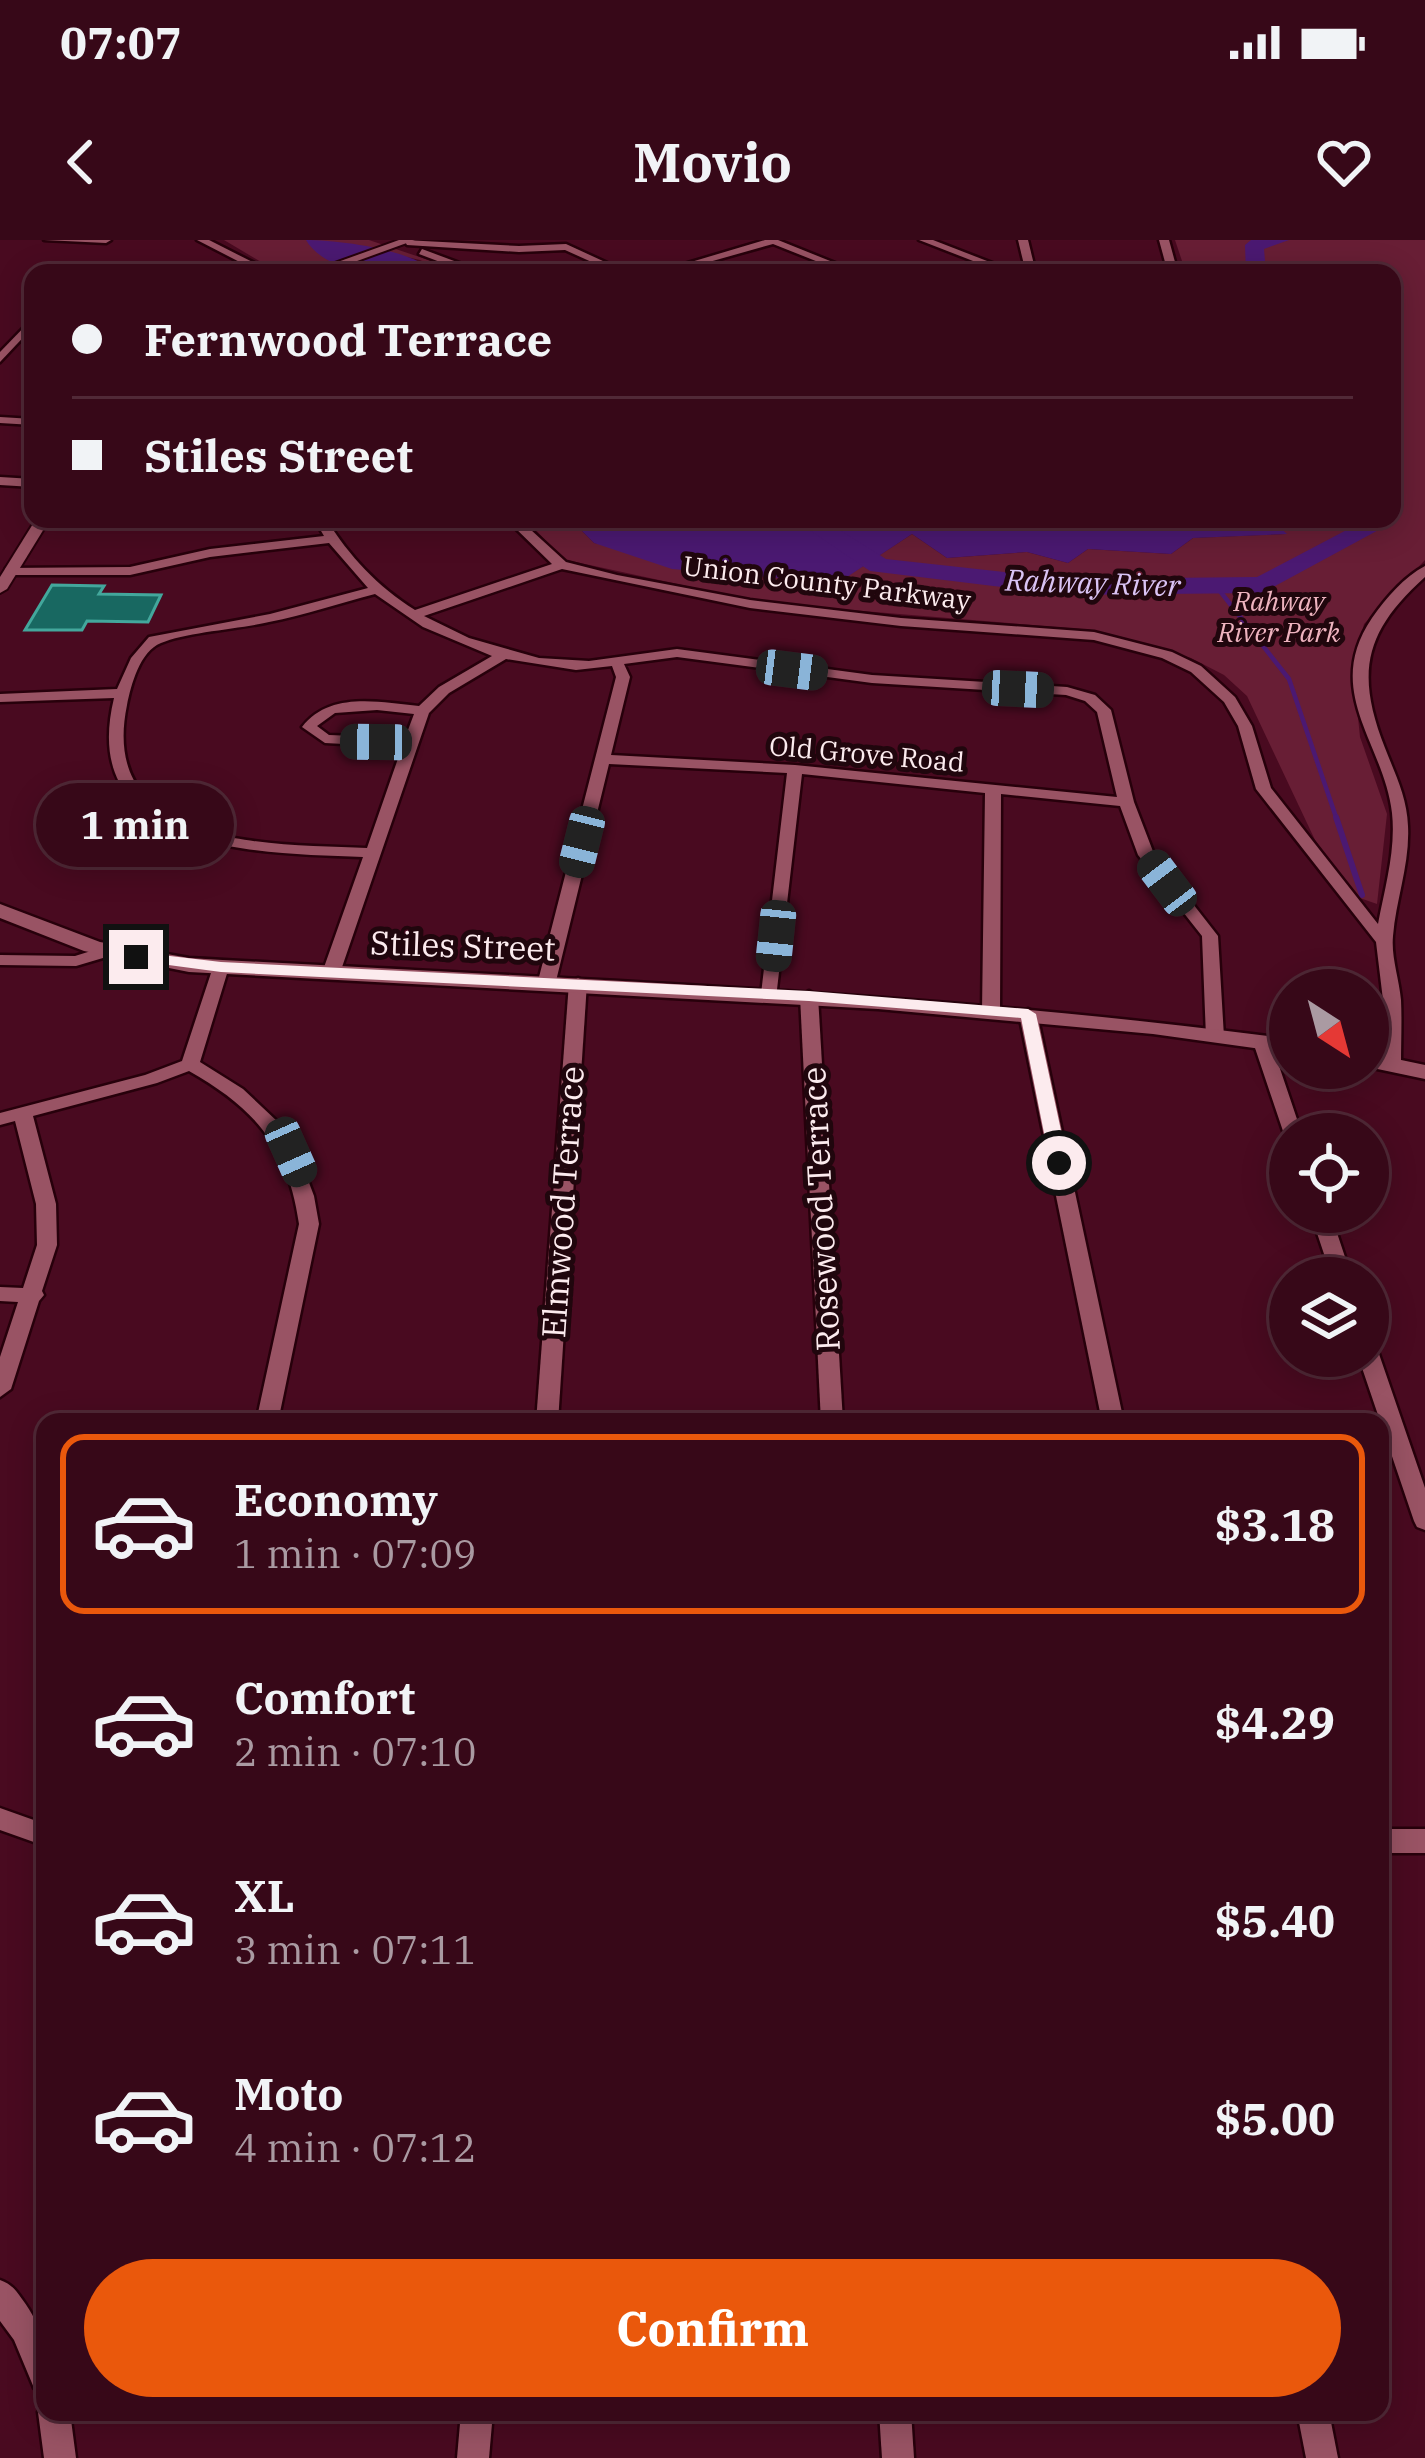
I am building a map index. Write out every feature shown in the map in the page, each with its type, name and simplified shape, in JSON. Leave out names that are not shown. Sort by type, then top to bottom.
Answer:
[{"type":"main road","name":"Stiles Street","points":[[0,910],[29,926],[107,951],[221,967],[809,996],[1028,1014],[1269,1043]]},
{"type":"main road","points":[[1389,1064],[1425,1072]]},
{"type":"street","points":[[49,240],[106,241]]},
{"type":"street","points":[[202,240],[251,264]]},
{"type":"street","points":[[519,249],[531,240]]},
{"type":"street","points":[[342,264],[401,245],[519,249],[566,247],[594,240]]},
{"type":"street","points":[[924,240],[989,264]]},
{"type":"street","points":[[690,264],[772,241],[831,264]]},
{"type":"street","points":[[401,245],[453,264]]},
{"type":"street","points":[[566,247],[604,264]]},
{"type":"street","points":[[0,359],[24,331]]},
{"type":"street","points":[[0,589],[37,528]]},
{"type":"street","points":[[324,528],[354,573],[374,590],[414,615],[502,655],[572,666],[677,653],[872,679],[1078,694],[1098,703],[1109,718],[1126,802],[1145,855],[1210,936],[1215,1037]]},
{"type":"street","points":[[414,615],[561,565],[522,528]]},
{"type":"street","points":[[11,571],[130,571],[210,553],[330,539]]},
{"type":"street","name":"Union County Parkway","points":[[561,565],[750,604],[901,622],[1094,636],[1168,655],[1216,683],[1231,700],[1245,726],[1264,789],[1384,942]]},
{"type":"street","points":[[1388,969],[1384,942],[1401,819],[1365,713],[1358,662],[1362,642],[1389,603],[1425,570]]},
{"type":"street","points":[[373,853],[229,842],[158,819],[137,801],[120,771],[115,749],[121,693],[144,649],[163,636],[271,618],[374,590]]},
{"type":"street","points":[[331,973],[422,711],[443,689],[502,655]]},
{"type":"street","points":[[547,981],[623,677],[617,663]]},
{"type":"street","points":[[0,698],[121,693]]},
{"type":"street","points":[[410,743],[326,740],[309,727],[317,715],[339,708],[422,711]]},
{"type":"street","name":"Old Grove Road","points":[[603,759],[795,769],[1126,802]]},
{"type":"street","points":[[770,994],[795,769]]},
{"type":"street","points":[[992,1011],[993,790]]},
{"type":"street","points":[[0,960],[76,961],[107,951]]},
{"type":"street","points":[[190,1064],[221,967]]},
{"type":"street","points":[[1389,978],[1389,1016]]},
{"type":"street","name":"Elmwood Terrace","points":[[548,1413],[578,983]]},
{"type":"street","name":"Rosewood Terrace","points":[[809,996],[832,1413]]},
{"type":"street","points":[[1028,1014],[1111,1413]]},
{"type":"street","points":[[1262,1042],[1286,1113]]},
{"type":"street","points":[[0,1119],[190,1064],[241,1094],[269,1121],[291,1152],[307,1198],[309,1224],[269,1413]]},
{"type":"street","points":[[0,1389],[47,1245],[46,1204],[23,1114]]},
{"type":"street","points":[[0,1294],[34,1295]]},
{"type":"street","points":[[1376,1377],[1388,1413]]},
{"type":"street","points":[[1389,1416],[1425,1521]]},
{"type":"street","points":[[0,1820],[36,1832]]},
{"type":"street","points":[[1389,1841],[1425,1841]]},
{"type":"street","points":[[0,2295],[25,2329],[36,2355]]},
{"type":"street","points":[[55,2421],[60,2458]]},
{"type":"street","points":[[473,2458],[476,2421]]},
{"type":"street","points":[[896,2421],[898,2458]]},
{"type":"street","points":[[1314,2421],[1322,2458]]},
{"type":"green space","points":[[224,240],[369,240],[440,264],[374,250],[325,264],[264,264]]},
{"type":"green space","name":"Rahway River Park","points":[[1175,240],[1425,240],[1425,560],[1364,624],[1353,668],[1360,737],[1387,814],[1377,904],[1354,896],[1315,840],[1247,696],[1224,675],[1191,658],[1093,630],[765,603],[562,559],[534,528],[579,528],[594,543],[837,583],[912,534],[947,558],[1027,552],[1068,563],[1088,549],[1171,554],[1193,538],[1285,534],[1279,528],[1401,528],[1401,264],[1183,264]]},
{"type":"shaded area","points":[[306,240],[390,251],[423,264],[336,264]]},
{"type":"shaded area","points":[[579,528],[1281,528],[1287,534],[1193,538],[1171,554],[1088,549],[1068,563],[1027,552],[947,558],[912,534],[838,583],[672,569],[594,543]]},
{"type":"building","points":[[52,585],[104,586],[99,594],[161,595],[148,622],[87,621],[82,630],[25,630]]},
{"type":"waterway","name":"Rahway River","points":[[1255,264],[1254,245],[1280,240]]},
{"type":"waterway","name":"Rahway River","points":[[819,528],[879,566],[1067,587],[1262,585],[1370,528]]},
{"type":"waterway","points":[[1216,586],[1289,679],[1337,820]]},
{"type":"waterway","points":[[1337,820],[1362,895]]},
{"type":"route","points":[[136,957],[221,967],[809,996],[1028,1014],[1059,1163]]}]
